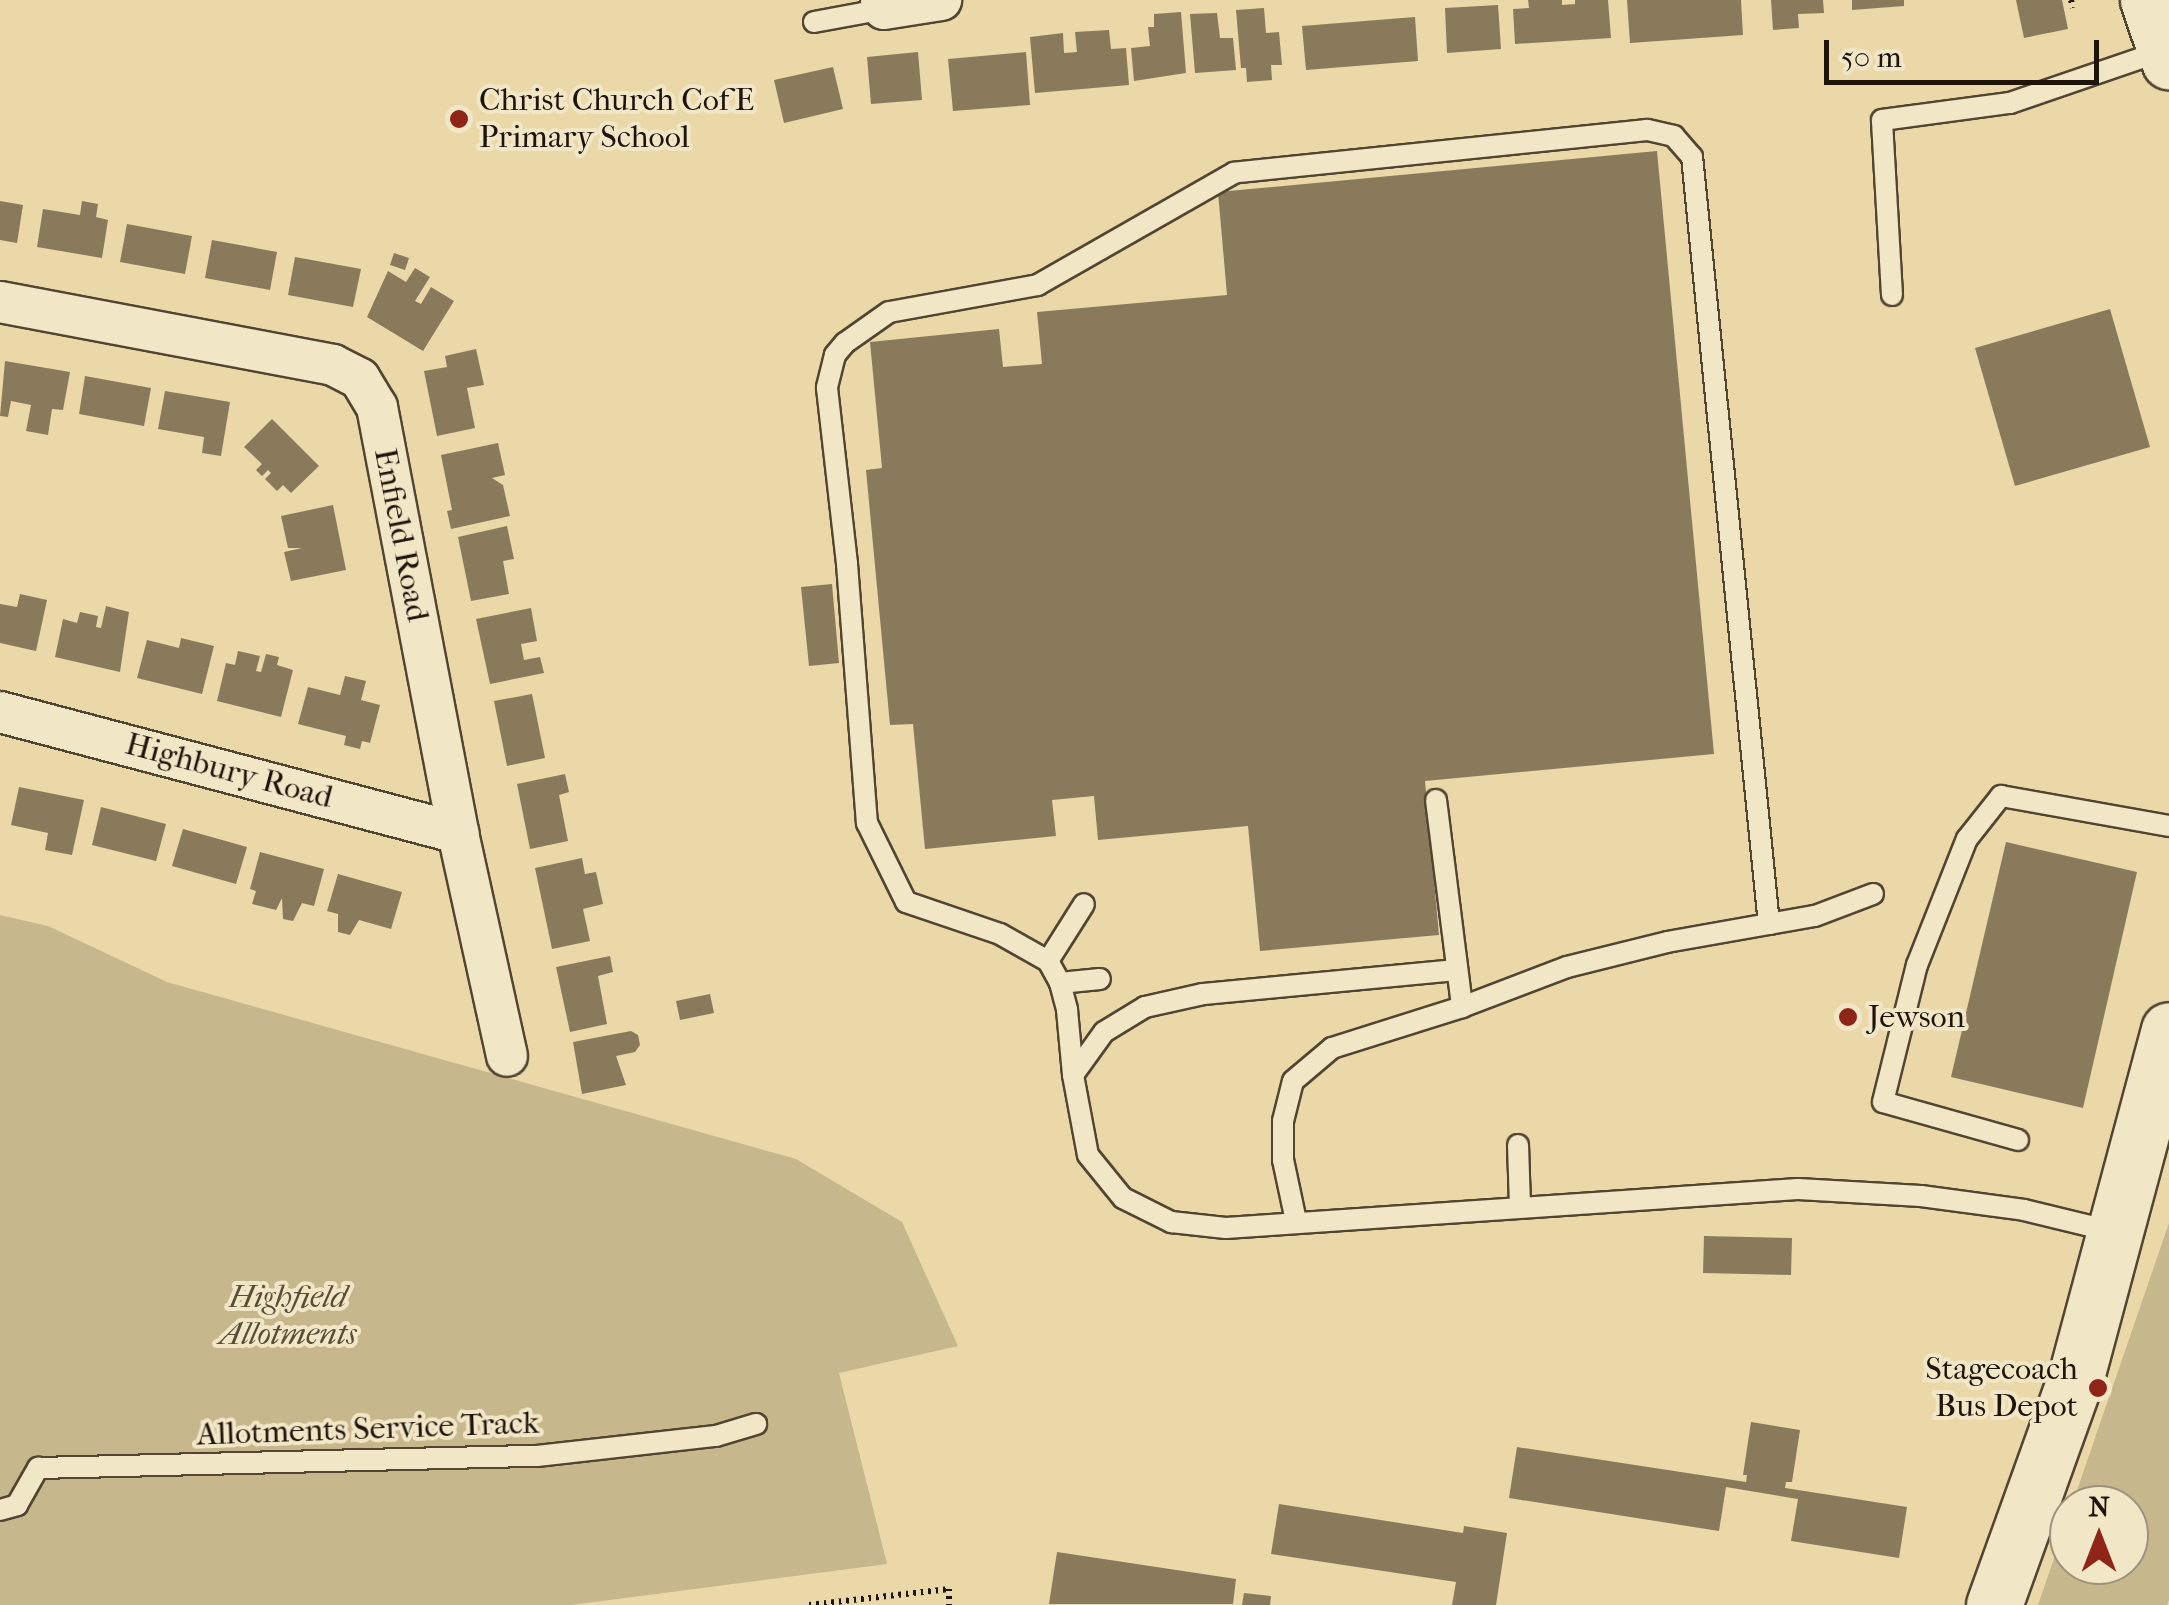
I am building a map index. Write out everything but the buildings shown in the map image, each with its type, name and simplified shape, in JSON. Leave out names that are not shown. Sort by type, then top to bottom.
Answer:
[{"type":"main road","points":[[1994,1605],[2076,1378],[2167,1051]]},
{"type":"street","points":[[883,4],[941,0]]},
{"type":"street","name":"Enfield Road","points":[[0,302],[332,365],[360,379],[377,407],[458,832],[507,1056]]},
{"type":"street","name":"Highbury Road","points":[[0,712],[458,832]]},
{"type":"lane","points":[[814,22],[883,4]]},
{"type":"lane","points":[[1892,295],[1882,120],[2010,103],[2161,37]]},
{"type":"lane","points":[[1769,924],[1692,157],[1674,136],[1647,130],[1234,172],[1038,285],[890,312],[844,343],[835,355],[827,388],[847,564],[867,824],[906,902],[1000,934],[1048,961],[1060,983],[1088,1155],[1122,1198],[1171,1222],[1226,1228],[1798,1189],[1938,1198],[2024,1210],[2118,1232]]},
{"type":"lane","points":[[2018,1140],[1883,1102],[1917,965],[1966,839],[2001,796],[2169,826]]},
{"type":"lane","points":[[1436,800],[1462,1007]]},
{"type":"lane","points":[[1296,1221],[1283,1160],[1283,1121],[1293,1082],[1332,1048],[1462,1007],[1567,968],[1666,942],[1815,916],[1873,894]]},
{"type":"lane","points":[[1048,961],[1084,904]]},
{"type":"lane","points":[[1072,1075],[1104,1032],[1144,1007],[1204,994],[1458,970]]},
{"type":"lane","points":[[1060,983],[1100,979]]},
{"type":"lane","points":[[1518,1145],[1520,1205]]},
{"type":"lane","name":"Allotments Service Track","points":[[0,1510],[17,1505],[38,1468],[537,1456],[716,1436],[756,1424]]},
{"type":"path","points":[[809,1605],[949,1590],[949,1605]]},
{"type":"green space","name":"Highfield Allotments","points":[[0,915],[48,926],[167,982],[796,1159],[902,1222],[958,1346],[839,1373],[887,1564],[571,1605],[0,1605]]},
{"type":"green space","points":[[2169,1223],[2167,1605],[2038,1605],[2049,1573],[2049,1585],[2149,1585],[2149,1485],[2079,1485]]},
{"type":"place","name":"Christ Church CofE Primary School","points":[[459,119]]},
{"type":"place","name":"Jewson","points":[[1848,1017]]},
{"type":"place","name":"Stagecoach Bus Depot","points":[[2098,1388]]}]
